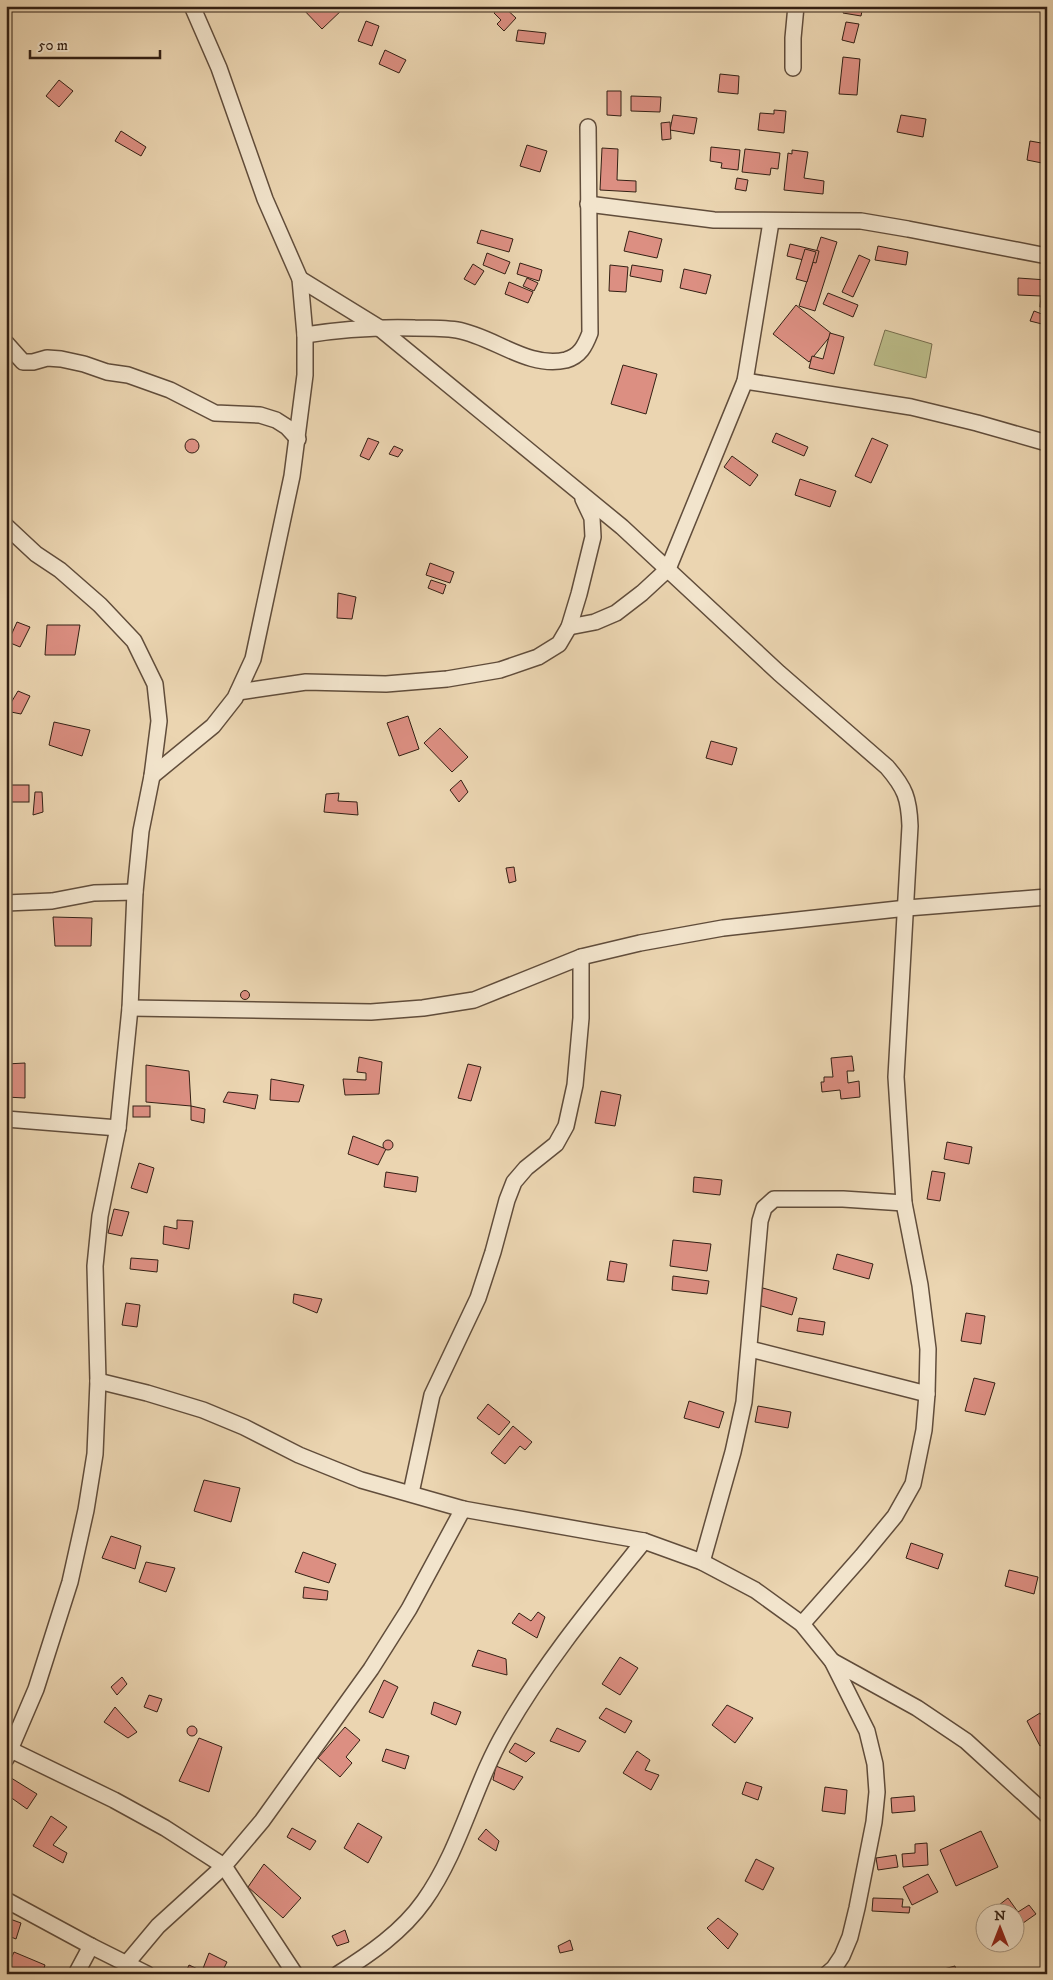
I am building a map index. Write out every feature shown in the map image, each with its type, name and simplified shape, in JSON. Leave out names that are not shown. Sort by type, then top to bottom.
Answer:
[{"type":"street","points":[[152,776],[213,726],[238,692],[253,659],[298,439],[305,375],[305,335],[300,280],[265,199],[219,68],[192,6]]},
{"type":"street","points":[[793,68],[796,6]]},
{"type":"street","points":[[305,335],[332,330],[378,327],[457,330],[484,338],[522,355],[542,361],[566,360],[583,350],[590,333],[588,127]]},
{"type":"street","points":[[588,204],[714,220],[771,222],[861,221],[908,228],[1047,256]]},
{"type":"street","points":[[569,627],[595,622],[616,612],[642,593],[668,569],[745,381],[771,222]]},
{"type":"street","points":[[300,280],[378,327],[622,527],[779,673],[887,767],[901,783],[909,805],[910,826],[907,908],[896,1077],[904,1203],[920,1285],[928,1349],[924,1430],[913,1484],[895,1516],[802,1624]]},
{"type":"street","points":[[6,343],[23,362],[33,362],[47,358],[61,359],[107,372],[128,375],[170,390],[215,413],[260,415],[276,420],[287,427],[298,439]]},
{"type":"street","points":[[745,381],[911,407],[977,423],[1047,444]]},
{"type":"street","points":[[238,692],[306,682],[386,684],[438,680],[500,670],[538,657],[559,644],[569,627],[589,558],[593,537],[592,518],[582,495]]},
{"type":"street","points":[[6,526],[36,554],[60,570],[100,605],[134,641],[156,684],[159,721],[152,776],[141,831],[135,892],[130,1008],[118,1128],[100,1216],[95,1266],[98,1381],[95,1454],[86,1510],[70,1582],[36,1689],[8,1754],[114,1800],[165,1828],[224,1866],[295,1974]]},
{"type":"street","points":[[6,903],[52,901],[94,893],[135,892]]},
{"type":"street","points":[[130,1008],[371,1012],[423,1008],[474,1000],[581,957],[640,943],[723,928],[907,908],[1047,897]]},
{"type":"street","points":[[411,1493],[432,1395],[478,1298],[514,1182],[526,1168],[556,1144],[566,1126],[575,1085],[581,1018],[581,957]]},
{"type":"street","points":[[6,1119],[118,1128]]},
{"type":"street","points":[[702,1562],[739,1428],[744,1402],[760,1221],[764,1208],[774,1200],[794,1198],[904,1203]]},
{"type":"street","points":[[750,1350],[927,1394]]},
{"type":"street","points":[[98,1381],[203,1410],[352,1476],[463,1509],[644,1541],[702,1562],[755,1590],[802,1624],[832,1661],[867,1731],[875,1764],[877,1792],[874,1822],[857,1908],[850,1937],[842,1956],[832,1972]]},
{"type":"street","points":[[127,1963],[158,1926],[224,1866],[262,1821],[371,1669],[409,1609],[463,1509]]},
{"type":"street","points":[[338,1974],[365,1957],[399,1929],[424,1901],[446,1864],[501,1738],[523,1700],[560,1647],[644,1541]]},
{"type":"street","points":[[832,1661],[917,1708],[966,1741],[1047,1815]]},
{"type":"street","points":[[6,1900],[91,1946],[148,1974]]},
{"type":"street","points":[[76,1974],[91,1946]]},
{"type":"green space","points":[[885,330],[932,344],[926,378],[874,365]]},
{"type":"building","points":[[300,6],[345,6],[345,7],[322,29]]},
{"type":"building","points":[[500,6],[503,6],[516,18],[504,31],[497,24],[501,20],[494,13]]},
{"type":"building","points":[[606,6],[633,6],[632,11],[606,9]]},
{"type":"building","points":[[845,6],[863,6],[861,16],[843,13]]},
{"type":"building","points":[[366,21],[379,26],[372,46],[358,41]]},
{"type":"building","points":[[846,22],[859,24],[854,43],[842,40]]},
{"type":"building","points":[[518,30],[546,33],[544,44],[516,41]]},
{"type":"building","points":[[385,50],[406,60],[399,73],[379,64]]},
{"type":"building","points":[[843,57],[860,59],[857,95],[839,94]]},
{"type":"building","points":[[720,74],[739,76],[738,94],[718,92]]},
{"type":"building","points":[[59,80],[73,91],[59,107],[46,96]]},
{"type":"building","points":[[607,91],[621,91],[621,116],[607,115]]},
{"type":"building","points":[[631,96],[661,97],[660,112],[631,111]]},
{"type":"building","points":[[774,110],[786,111],[784,133],[758,130],[760,113],[774,114]]},
{"type":"building","points":[[673,115],[697,118],[694,134],[670,130]]},
{"type":"building","points":[[901,115],[926,119],[923,137],[897,132]]},
{"type":"building","points":[[670,122],[671,139],[662,140],[661,123]]},
{"type":"building","points":[[121,131],[146,147],[141,156],[115,141]]},
{"type":"building","points":[[1030,141],[1047,144],[1047,164],[1027,160]]},
{"type":"building","points":[[527,145],[547,151],[540,172],[520,166]]},
{"type":"building","points":[[711,147],[740,150],[738,170],[721,168],[722,163],[710,161]]},
{"type":"building","points":[[602,148],[618,149],[617,180],[636,181],[636,192],[600,190]]},
{"type":"building","points":[[745,149],[780,153],[778,169],[771,168],[770,175],[742,172]]},
{"type":"building","points":[[792,150],[808,152],[804,178],[824,181],[823,194],[784,190],[788,153],[792,154]]},
{"type":"building","points":[[737,178],[748,180],[746,191],[735,189]]},
{"type":"building","points":[[481,230],[513,239],[509,252],[477,243]]},
{"type":"building","points":[[629,231],[662,239],[657,258],[624,251]]},
{"type":"building","points":[[821,237],[837,242],[815,311],[799,306]]},
{"type":"building","points":[[790,244],[819,251],[816,263],[787,256]]},
{"type":"building","points":[[878,246],[908,252],[906,265],[875,260]]},
{"type":"building","points":[[805,249],[816,252],[807,282],[796,279]]},
{"type":"building","points":[[487,253],[510,262],[505,274],[483,265]]},
{"type":"building","points":[[859,255],[870,260],[853,297],[842,292]]},
{"type":"building","points":[[520,263],[542,270],[539,281],[517,274]]},
{"type":"building","points":[[473,264],[484,271],[475,285],[464,279]]},
{"type":"building","points":[[610,265],[628,267],[626,292],[609,291]]},
{"type":"building","points":[[632,265],[663,270],[661,282],[630,276]]},
{"type":"building","points":[[684,269],[711,275],[706,294],[680,288]]},
{"type":"building","points":[[527,278],[538,283],[534,291],[523,286]]},
{"type":"building","points":[[1018,278],[1047,280],[1047,307],[1040,307],[1041,296],[1018,295]]},
{"type":"building","points":[[509,282],[533,292],[528,303],[505,294]]},
{"type":"building","points":[[828,293],[858,305],[853,317],[823,304]]},
{"type":"building","points":[[796,305],[832,334],[809,362],[773,334]]},
{"type":"building","points":[[1034,311],[1047,316],[1046,325],[1030,321]]},
{"type":"building","points":[[830,333],[844,337],[834,374],[809,368],[812,356],[823,359]]},
{"type":"building","points":[[623,365],[657,374],[646,414],[611,404]]},
{"type":"building","points":[[776,433],[808,447],[804,456],[772,442]]},
{"type":"building","points":[[368,438],[379,442],[369,460],[360,456]]},
{"type":"building","points":[[872,438],[888,445],[871,483],[855,476]]},
{"type":"building","points":[[192,439],[197,441],[199,446],[197,451],[192,453],[187,451],[185,446],[187,441]]},
{"type":"building","points":[[394,446],[403,450],[398,457],[389,454]]},
{"type":"building","points":[[732,456],[758,475],[750,486],[724,467]]},
{"type":"building","points":[[800,479],[836,491],[830,507],[795,495]]},
{"type":"building","points":[[430,563],[454,572],[450,583],[426,575]]},
{"type":"building","points":[[431,580],[446,585],[443,594],[428,588]]},
{"type":"building","points":[[338,593],[356,597],[352,619],[337,618]]},
{"type":"building","points":[[17,622],[30,627],[20,647],[8,642]]},
{"type":"building","points":[[47,625],[80,625],[75,655],[45,655]]},
{"type":"building","points":[[18,691],[30,696],[21,714],[6,711]]},
{"type":"building","points":[[408,716],[419,749],[399,756],[387,723]]},
{"type":"building","points":[[54,722],[90,730],[82,756],[49,745]]},
{"type":"building","points":[[440,728],[468,757],[452,772],[424,743]]},
{"type":"building","points":[[711,741],[737,748],[732,765],[706,758]]},
{"type":"building","points":[[461,780],[468,792],[459,802],[450,790]]},
{"type":"building","points":[[6,785],[29,785],[29,802],[6,802]]},
{"type":"building","points":[[35,792],[42,792],[43,812],[33,815]]},
{"type":"building","points":[[339,793],[338,801],[357,802],[358,815],[324,812],[326,794]]},
{"type":"building","points":[[514,867],[516,881],[509,883],[506,868]]},
{"type":"building","points":[[53,917],[92,918],[91,946],[55,946]]},
{"type":"building","points":[[245,990],[250,995],[245,1000],[240,995]]},
{"type":"building","points":[[852,1056],[854,1071],[847,1071],[848,1083],[859,1081],[860,1097],[841,1099],[840,1090],[822,1092],[821,1082],[824,1082],[824,1077],[833,1077],[831,1058]]},
{"type":"building","points":[[359,1057],[382,1062],[379,1094],[345,1095],[343,1079],[366,1080],[366,1073],[357,1072]]},
{"type":"building","points":[[25,1063],[25,1098],[6,1097],[6,1064]]},
{"type":"building","points":[[468,1064],[481,1067],[471,1101],[458,1098]]},
{"type":"building","points":[[146,1065],[189,1071],[191,1106],[146,1102]]},
{"type":"building","points":[[271,1079],[304,1085],[299,1102],[270,1100]]},
{"type":"building","points":[[601,1091],[621,1095],[615,1126],[595,1123]]},
{"type":"building","points":[[228,1092],[258,1095],[255,1109],[223,1102]]},
{"type":"building","points":[[133,1106],[150,1106],[150,1117],[133,1117]]},
{"type":"building","points":[[191,1106],[205,1109],[204,1123],[191,1120]]},
{"type":"building","points":[[353,1136],[386,1149],[378,1165],[348,1154]]},
{"type":"building","points":[[386,1140],[390,1140],[393,1145],[392,1149],[386,1150],[383,1147],[383,1143]]},
{"type":"building","points":[[947,1142],[972,1147],[969,1164],[944,1159]]},
{"type":"building","points":[[139,1163],[154,1168],[147,1193],[131,1188]]},
{"type":"building","points":[[932,1171],[945,1173],[940,1201],[927,1199]]},
{"type":"building","points":[[386,1172],[418,1177],[416,1192],[384,1187]]},
{"type":"building","points":[[694,1177],[722,1180],[720,1195],[693,1192]]},
{"type":"building","points":[[114,1209],[129,1212],[122,1236],[108,1233]]},
{"type":"building","points":[[177,1220],[193,1221],[189,1249],[163,1244],[164,1226],[177,1229]]},
{"type":"building","points":[[673,1240],[711,1244],[707,1271],[670,1266]]},
{"type":"building","points":[[837,1254],[873,1264],[869,1279],[833,1269]]},
{"type":"building","points":[[131,1258],[158,1260],[157,1272],[130,1269]]},
{"type":"building","points":[[610,1261],[627,1264],[624,1282],[607,1280]]},
{"type":"building","points":[[673,1276],[709,1281],[707,1294],[672,1290]]},
{"type":"building","points":[[763,1288],[797,1298],[792,1315],[758,1305]]},
{"type":"building","points":[[294,1294],[322,1299],[317,1313],[293,1303]]},
{"type":"building","points":[[126,1303],[140,1305],[137,1327],[122,1325]]},
{"type":"building","points":[[966,1313],[985,1316],[981,1344],[961,1341]]},
{"type":"building","points":[[799,1318],[825,1322],[823,1335],[797,1331]]},
{"type":"building","points":[[974,1378],[995,1383],[985,1415],[965,1411]]},
{"type":"building","points":[[689,1401],[724,1412],[719,1428],[684,1418]]},
{"type":"building","points":[[488,1404],[510,1422],[499,1435],[477,1418]]},
{"type":"building","points":[[758,1406],[791,1412],[788,1428],[755,1422]]},
{"type":"building","points":[[513,1426],[532,1442],[525,1450],[520,1446],[505,1464],[491,1453]]},
{"type":"building","points":[[204,1480],[240,1488],[231,1522],[194,1511]]},
{"type":"building","points":[[111,1536],[141,1546],[135,1569],[102,1558]]},
{"type":"building","points":[[911,1543],[943,1554],[938,1569],[906,1558]]},
{"type":"building","points":[[303,1552],[336,1564],[329,1583],[295,1572]]},
{"type":"building","points":[[146,1562],[175,1568],[166,1592],[139,1582]]},
{"type":"building","points":[[1009,1570],[1038,1577],[1034,1594],[1005,1586]]},
{"type":"building","points":[[304,1587],[328,1591],[327,1600],[303,1598]]},
{"type":"building","points":[[538,1612],[545,1617],[537,1638],[512,1623],[519,1613],[531,1621]]},
{"type":"building","points":[[478,1650],[506,1659],[507,1675],[472,1666]]},
{"type":"building","points":[[620,1657],[638,1668],[620,1695],[602,1684]]},
{"type":"building","points":[[122,1677],[127,1684],[117,1695],[111,1687]]},
{"type":"building","points":[[384,1680],[398,1687],[383,1718],[369,1712]]},
{"type":"building","points":[[149,1695],[162,1699],[157,1712],[144,1707]]},
{"type":"building","points":[[434,1702],[461,1712],[456,1725],[431,1714]]},
{"type":"building","points":[[727,1705],[753,1718],[735,1743],[712,1725]]},
{"type":"building","points":[[115,1707],[137,1732],[128,1738],[104,1722]]},
{"type":"building","points":[[606,1708],[632,1721],[625,1733],[599,1718]]},
{"type":"building","points":[[1040,1713],[1047,1724],[1047,1742],[1040,1746],[1027,1721]]},
{"type":"building","points":[[190,1726],[194,1726],[197,1731],[196,1735],[190,1736],[187,1733],[187,1729]]},
{"type":"building","points":[[345,1727],[360,1740],[346,1757],[352,1763],[340,1777],[318,1758]]},
{"type":"building","points":[[557,1728],[586,1741],[579,1752],[550,1741]]},
{"type":"building","points":[[199,1738],[222,1747],[209,1792],[179,1781]]},
{"type":"building","points":[[515,1743],[535,1753],[526,1762],[509,1752]]},
{"type":"building","points":[[386,1749],[409,1756],[405,1769],[382,1761]]},
{"type":"building","points":[[637,1751],[650,1760],[645,1770],[659,1775],[651,1790],[623,1773]]},
{"type":"building","points":[[496,1766],[523,1777],[514,1790],[493,1780]]},
{"type":"building","points":[[8,1776],[37,1794],[27,1809],[6,1794]]},
{"type":"building","points":[[746,1782],[762,1787],[758,1800],[742,1794]]},
{"type":"building","points":[[825,1787],[847,1790],[845,1814],[822,1811]]},
{"type":"building","points":[[914,1796],[915,1811],[892,1813],[891,1798]]},
{"type":"building","points":[[51,1816],[67,1827],[53,1845],[67,1853],[63,1863],[33,1846]]},
{"type":"building","points":[[358,1823],[382,1837],[368,1863],[344,1848]]},
{"type":"building","points":[[292,1828],[316,1841],[310,1850],[287,1837]]},
{"type":"building","points":[[486,1829],[499,1841],[496,1851],[478,1839]]},
{"type":"building","points":[[981,1831],[998,1867],[956,1886],[940,1850]]},
{"type":"building","points":[[927,1843],[928,1865],[903,1867],[902,1854],[915,1853],[915,1844]]},
{"type":"building","points":[[896,1855],[898,1867],[878,1870],[876,1858]]},
{"type":"building","points":[[756,1859],[774,1868],[763,1890],[745,1881]]},
{"type":"building","points":[[264,1864],[301,1898],[283,1918],[248,1887]]},
{"type":"building","points":[[928,1874],[938,1892],[912,1905],[903,1887]]},
{"type":"building","points":[[873,1898],[903,1899],[902,1907],[910,1907],[909,1913],[872,1911]]},
{"type":"building","points":[[1008,1898],[1011,1902],[1003,1902]]},
{"type":"building","points":[[1029,1905],[1036,1914],[1026,1921],[1026,1907]]},
{"type":"building","points":[[718,1918],[738,1934],[728,1949],[707,1928]]},
{"type":"building","points":[[10,1919],[21,1923],[16,1939],[6,1935]]},
{"type":"building","points":[[345,1930],[349,1942],[337,1946],[332,1936]]},
{"type":"building","points":[[570,1940],[573,1950],[560,1953],[558,1946]]},
{"type":"building","points":[[14,1952],[45,1965],[42,1974],[14,1974],[6,1970]]},
{"type":"building","points":[[209,1953],[227,1962],[221,1974],[185,1974],[189,1965],[202,1971]]},
{"type":"building","points":[[955,1966],[957,1974],[941,1974],[940,1970]]}]
